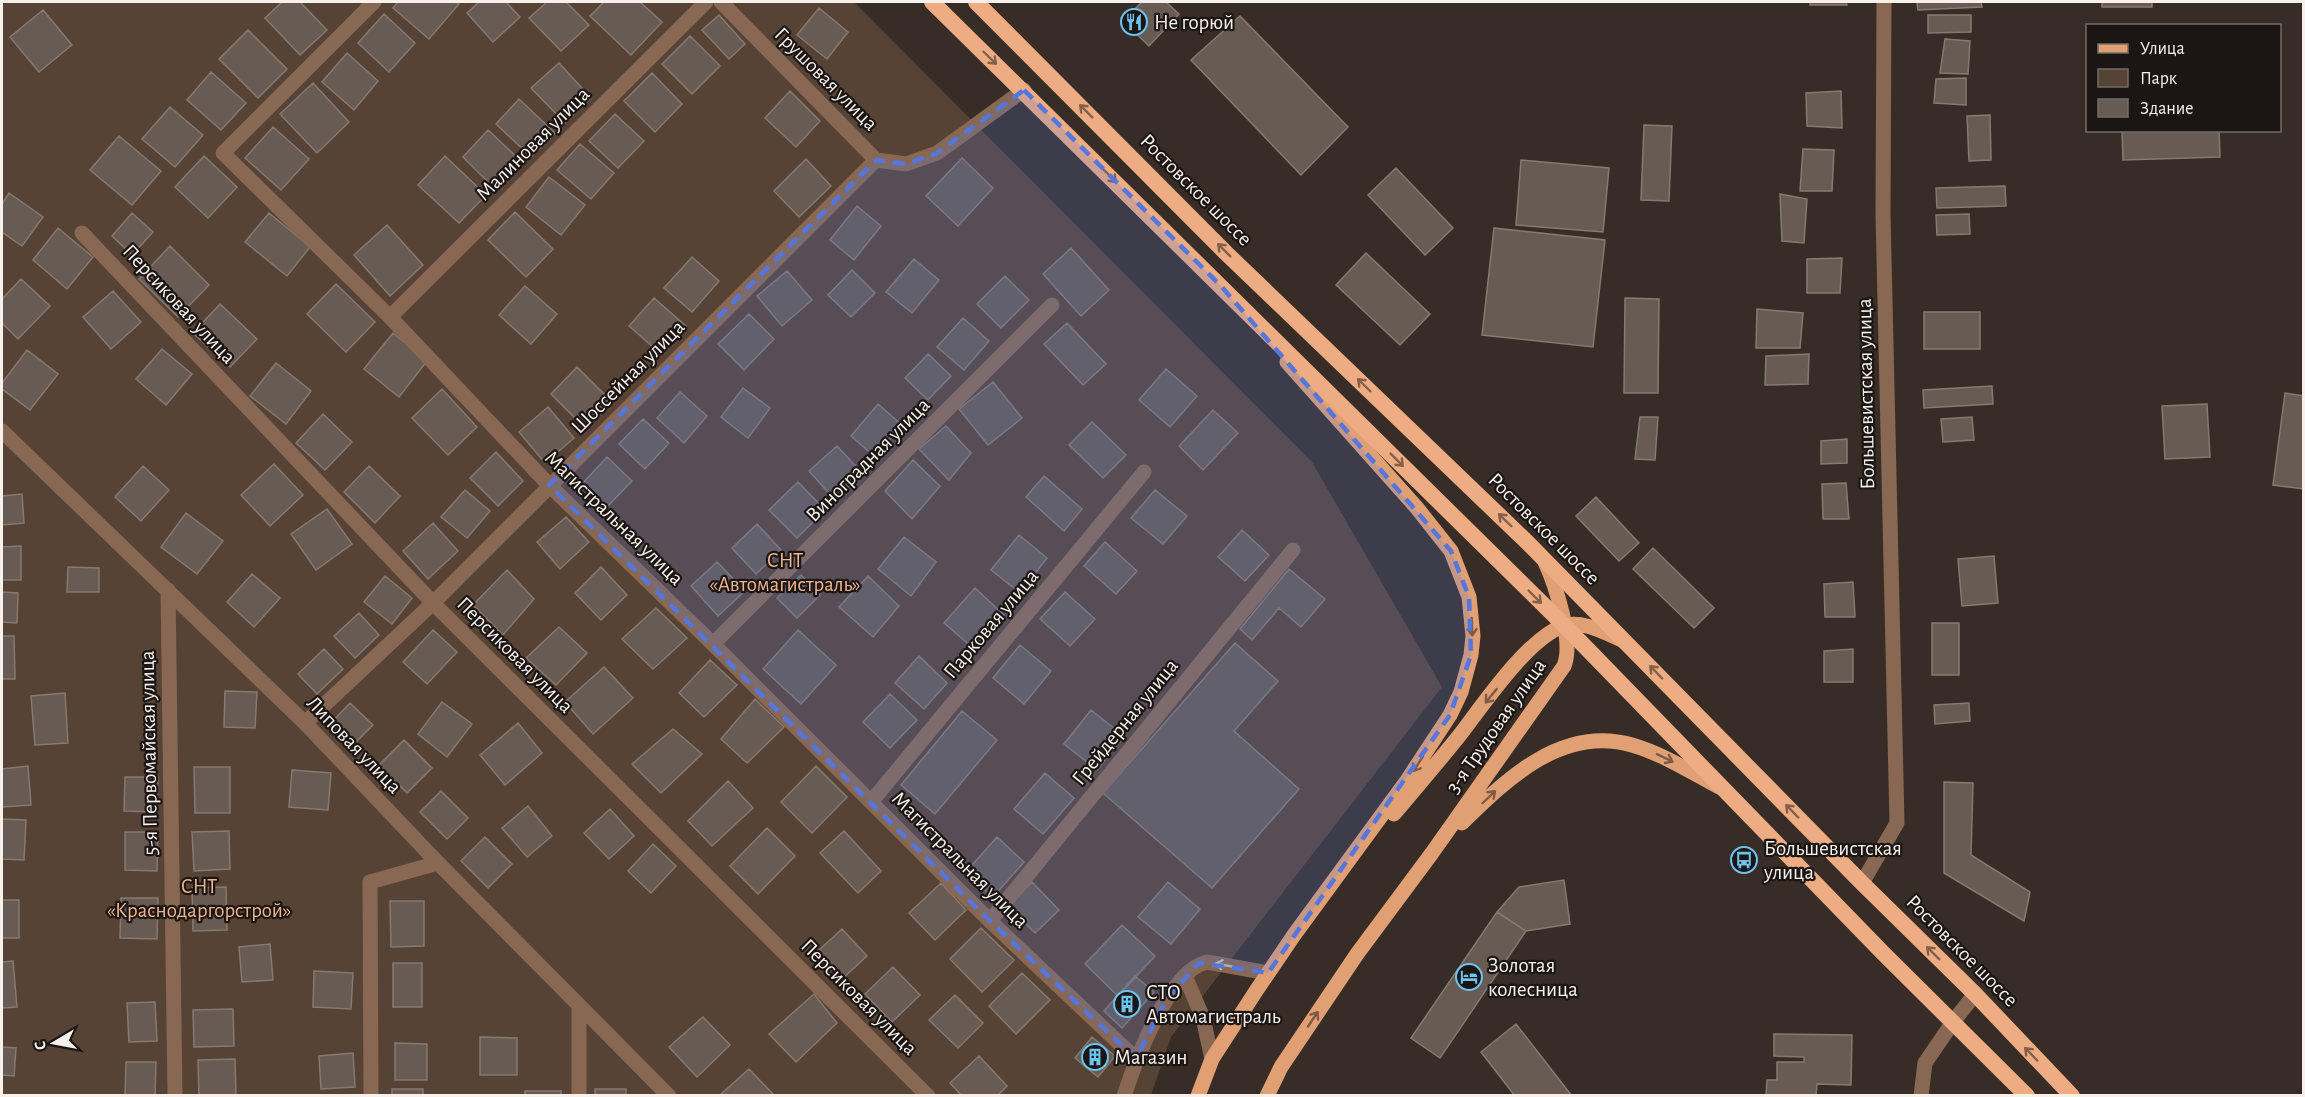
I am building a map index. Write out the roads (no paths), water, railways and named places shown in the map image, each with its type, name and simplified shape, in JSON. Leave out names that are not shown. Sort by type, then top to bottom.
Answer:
[{"type":"highway","points":[[932,2],[1024,90],[1564,625],[1883,954],[2027,1095]]},
{"type":"highway","name":"Ростовское шоссе","points":[[976,2],[1226,253],[1528,543],[1862,883],[1975,994],[2072,1095]]},
{"type":"main road","points":[[1198,1095],[1212,1059],[1268,973],[1406,782],[1450,715],[1461,692],[1471,656],[1472,618],[1469,597],[1451,551],[1417,508],[1221,286]]},
{"type":"main road","points":[[1545,562],[1557,590],[1564,625],[1595,629],[1627,642]]},
{"type":"main road","name":"3-я Трудовая улица","points":[[1267,1095],[1281,1067],[1351,963],[1564,666],[1567,655],[1564,625],[1544,638],[1514,666],[1294,935]]},
{"type":"main road","points":[[1432,853],[1504,783],[1549,753],[1579,744],[1603,741],[1631,745],[1659,755],[1725,790]]},
{"type":"street","name":"Магистральная улица","points":[[374,2],[223,153],[390,317],[549,485],[713,644],[990,921],[1136,1059]]},
{"type":"street","name":"Малиновая улица","points":[[390,317],[706,2]]},
{"type":"street","name":"Грушовая улица","points":[[721,2],[876,160]]},
{"type":"street","name":"Большевистская улица","points":[[1862,883],[1897,823],[1883,214],[1884,2]]},
{"type":"street","points":[[876,160],[906,164],[937,153],[1024,90]]},
{"type":"street","name":"Шоссейная улица","points":[[305,723],[433,603],[876,160]]},
{"type":"street","name":"Персиковая улица","points":[[82,233],[433,603],[928,1095]]},
{"type":"street","name":"Виноградная улица","points":[[713,644],[1052,304]]},
{"type":"street","name":"Липовая улица","points":[[2,431],[305,723],[438,863],[669,1095]]},
{"type":"street","name":"Парковая улица","points":[[870,802],[1144,472]]},
{"type":"street","name":"Грейдерная улица","points":[[990,921],[1293,550]]},
{"type":"street","name":"5-я Первомайская улица","points":[[168,590],[175,1095]]},
{"type":"street","points":[[371,1095],[370,882],[438,863]]},
{"type":"street","points":[[1124,1095],[1136,1059],[1167,999],[1185,976],[1199,963],[1207,962],[1268,973]]},
{"type":"street","points":[[1185,976],[1203,1018],[1212,1059]]},
{"type":"street","points":[[1921,1095],[1925,1063],[1975,994]]},
{"type":"street","points":[[579,1006],[579,1095]]},
{"type":"place","name":"Не горюй","points":[[1134,22]]},
{"type":"place","name":"Большевистская улица","points":[[1744,860]]},
{"type":"place","name":"Золотая колесница","points":[[1469,977]]},
{"type":"place","name":"СТО Автомагистраль","points":[[1127,1004]]},
{"type":"place","name":"Магазин","points":[[1095,1057]]},
{"type":"park label","name":"СНТ «Автомагистраль»","points":[[785,572]]},
{"type":"park label","name":"СНТ «Краснодаргорстрой»","points":[[199,898]]}]
